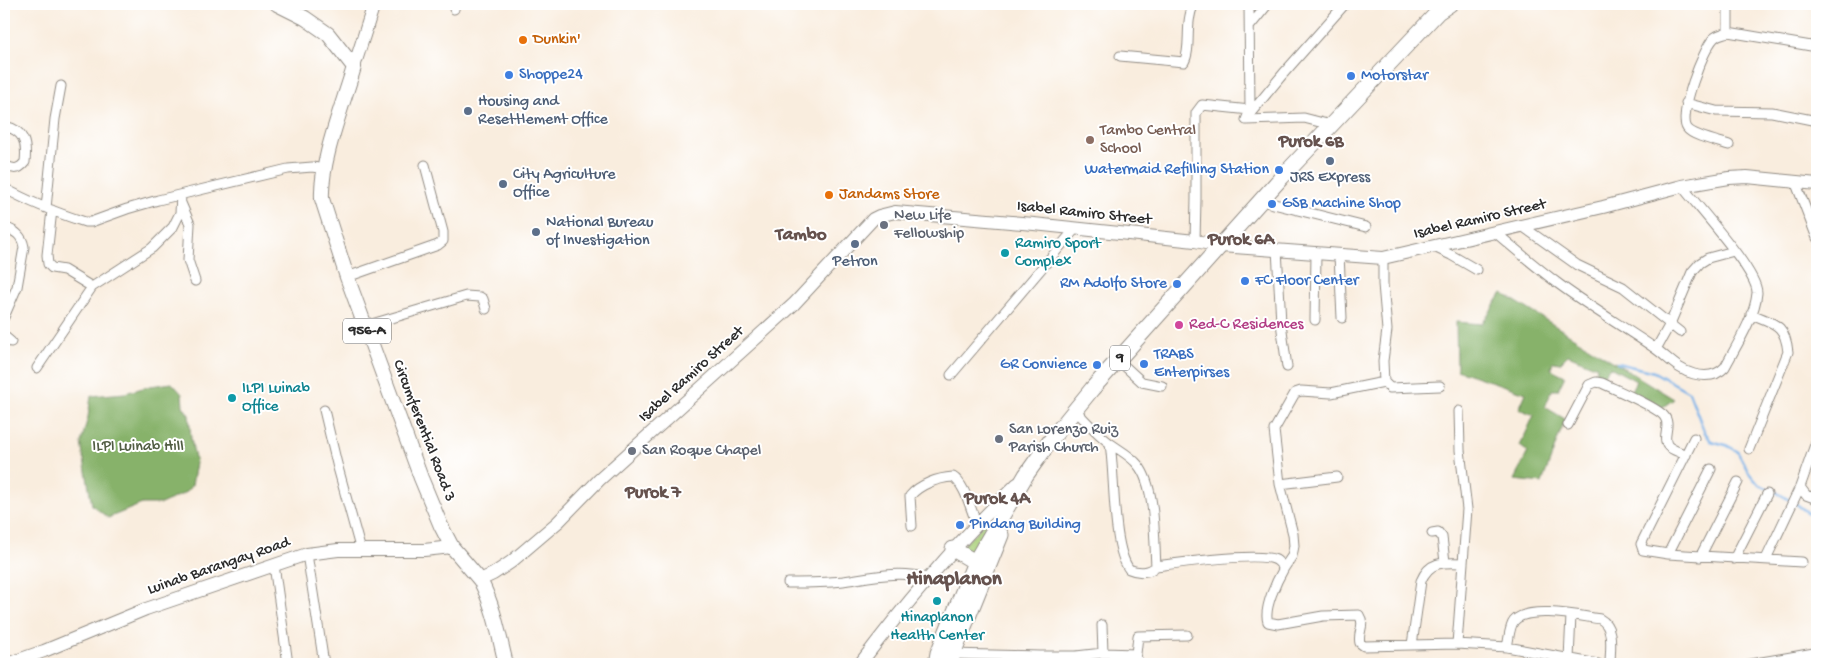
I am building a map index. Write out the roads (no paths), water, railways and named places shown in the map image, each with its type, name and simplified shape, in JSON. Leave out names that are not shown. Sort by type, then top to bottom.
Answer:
[{"type":"highway","name":"9","points":[[944,659],[975,562],[1027,474],[1053,437],[1118,360],[1440,6]]},
{"type":"highway","name":"9","points":[[944,659],[987,567],[1027,474]]},
{"type":"highway","points":[[953,550],[975,562]]},
{"type":"main road","points":[[277,4],[305,18],[328,34],[354,67]]},
{"type":"main road","name":"Circumferential Road 3","points":[[354,67],[325,169],[322,183],[322,199],[347,277],[420,478],[440,526],[452,547],[480,580],[492,608],[506,664]]},
{"type":"street","points":[[354,67],[374,4]]},
{"type":"street","points":[[1120,56],[1184,62],[1187,53],[1188,22],[1194,4]]},
{"type":"street","points":[[1246,120],[1250,110],[1249,4]]},
{"type":"street","points":[[1250,26],[1268,4]]},
{"type":"street","points":[[1246,120],[1283,74],[1345,4]]},
{"type":"street","points":[[1728,4],[1728,32]]},
{"type":"street","points":[[1729,145],[1691,133],[1686,128],[1684,119],[1686,103],[1702,60],[1713,40],[1719,35],[1728,32],[1817,48]]},
{"type":"street","points":[[61,86],[56,119],[47,259],[48,264],[52,268],[64,270],[92,287]]},
{"type":"street","points":[[1686,103],[1716,111],[1772,112],[1817,121]]},
{"type":"street","points":[[1195,241],[1196,113],[1202,106],[1250,110]]},
{"type":"street","points":[[1246,120],[1304,118],[1331,125]]},
{"type":"street","points":[[4,126],[18,131],[23,137],[26,156],[25,162],[17,169],[4,165]]},
{"type":"street","points":[[347,277],[438,245],[443,241],[443,232],[425,166]]},
{"type":"street","points":[[4,188],[49,209],[85,222],[91,222],[127,209],[181,198],[288,169],[312,167],[325,169]]},
{"type":"street","name":"Isabel Ramiro Street","points":[[480,580],[511,562],[558,522],[599,480],[794,304],[872,219],[880,216],[896,212],[1195,241],[1221,246],[1383,258],[1682,186],[1747,177],[1817,184]]},
{"type":"street","points":[[1795,181],[1817,238]]},
{"type":"street","points":[[1495,232],[1561,286],[1656,349],[1677,367],[1694,374],[1709,376],[1720,373],[1725,367],[1751,314],[1757,292],[1756,286],[1746,267],[1682,186]]},
{"type":"street","points":[[181,198],[190,224],[188,266],[195,281]]},
{"type":"street","points":[[37,368],[92,287],[105,277],[141,256],[159,242],[176,222],[180,213],[181,198]]},
{"type":"street","points":[[1262,202],[1366,226]]},
{"type":"street","points":[[4,226],[19,235],[24,247],[17,286],[4,317]]},
{"type":"street","points":[[1522,226],[1577,265],[1623,286],[1680,332]]},
{"type":"street","points":[[951,375],[1075,229]]},
{"type":"street","points":[[1434,247],[1451,254],[1478,270]]},
{"type":"street","points":[[1277,249],[1281,322],[1287,367]]},
{"type":"street","points":[[1656,349],[1670,324],[1692,272],[1700,263],[1708,258],[1734,251]]},
{"type":"street","points":[[1315,320],[1316,254]]},
{"type":"street","points":[[1338,255],[1342,318]]},
{"type":"street","points":[[1383,258],[1387,330],[1384,382],[1390,388],[1440,386]]},
{"type":"street","points":[[366,326],[466,296],[480,297],[486,309]]},
{"type":"street","points":[[1749,449],[1788,352],[1786,337],[1778,325],[1751,314]]},
{"type":"street","points":[[1118,360],[1142,382],[1162,386]]},
{"type":"street","points":[[1384,382],[1331,393],[1301,391],[1295,393],[1274,430],[1280,484],[1293,534],[1294,546],[1292,556],[1275,586],[1266,616],[1268,622],[1278,624],[1323,616],[1359,615],[1363,622],[1359,639],[1360,643],[1364,646],[1457,644],[1507,648],[1598,664]]},
{"type":"street","points":[[1568,425],[1589,384],[1602,383],[1655,409],[1664,416],[1668,426],[1666,443],[1669,447],[1686,455]]},
{"type":"street","points":[[324,410],[361,551]]},
{"type":"street","points":[[1075,410],[1110,444],[1132,459],[1147,482],[1155,533],[1156,566]]},
{"type":"street","points":[[1457,644],[1467,509],[1460,450],[1459,411]]},
{"type":"street","points":[[1694,438],[1641,544],[1643,550],[1700,557],[1802,562]]},
{"type":"street","points":[[1766,559],[1800,487],[1817,439]]},
{"type":"street","points":[[1110,444],[1117,523],[1123,558],[1129,569],[1134,571],[1150,570],[1156,566],[1217,559],[1265,558],[1276,560],[1284,568]]},
{"type":"street","points":[[1668,554],[1711,469]]},
{"type":"street","points":[[860,664],[927,578],[1027,474]]},
{"type":"street","points":[[912,526],[910,496],[915,491],[933,482],[953,477],[962,486],[977,524]]},
{"type":"street","points":[[1280,484],[1337,477]]},
{"type":"street","points":[[1700,557],[1738,482]]},
{"type":"street","points":[[1800,487],[1806,495],[1817,499]]},
{"type":"street","points":[[1734,559],[1767,494]]},
{"type":"street","points":[[1432,533],[1438,532],[1442,537],[1444,562]]},
{"type":"street","name":"Luinab Barangay Road","points":[[7,664],[44,651],[146,609],[307,554],[338,550],[424,550],[452,547]]},
{"type":"street","points":[[307,554],[324,664]]},
{"type":"street","points":[[1412,645],[1421,581],[1424,572],[1431,566],[1444,562],[1462,563]]},
{"type":"street","points":[[274,565],[288,664]]},
{"type":"street","points":[[788,583],[821,583],[901,574],[927,578]]},
{"type":"street","points":[[1507,648],[1513,622],[1519,617],[1528,614],[1543,613],[1600,619],[1606,622],[1610,629],[1610,664]]},
{"type":"street","points":[[1569,659],[1571,615]]},
{"type":"street","points":[[1102,625],[1103,653]]},
{"type":"street","points":[[1138,664],[1136,654],[1138,636],[1187,635]]},
{"type":"street","points":[[1750,664],[1814,652]]},
{"type":"street","points":[[944,659],[1040,660],[1103,653],[1136,654]]},
{"type":"waterway","points":[[1617,363],[1654,372],[1689,392],[1704,431],[1711,441],[1726,445],[1737,451],[1749,473],[1759,485],[1795,503],[1811,515],[1811,541],[1817,565]]},
{"type":"place","name":"Dunkin'","points":[[523,40]]},
{"type":"place","name":"Shoppe24","points":[[509,75]]},
{"type":"place","name":"Motorstar","points":[[1351,76]]},
{"type":"place","name":"Housing and Resettlement Office","points":[[468,111]]},
{"type":"place","name":"Tambo Central School","points":[[1090,140]]},
{"type":"place","name":"JRS Express","points":[[1330,161]]},
{"type":"place","name":"Watermaid Refilling Station","points":[[1279,170]]},
{"type":"place","name":"City Agriculture Office","points":[[503,184]]},
{"type":"place","name":"Jandams Store","points":[[829,195]]},
{"type":"place","name":"GSB Machine Shop","points":[[1272,204]]},
{"type":"place","name":"New Life Fellowship","points":[[884,225]]},
{"type":"place","name":"National Bureau of Investigation","points":[[536,232]]},
{"type":"place","name":"Petron","points":[[855,244]]},
{"type":"place","name":"Ramiro Sport Complex","points":[[1005,253]]},
{"type":"place","name":"FC Floor Center","points":[[1245,281]]},
{"type":"place","name":"RM Adolfo Store","points":[[1177,284]]},
{"type":"place","name":"Red-C Residences","points":[[1179,325]]},
{"type":"place","name":"TRABS Enterpirses","points":[[1144,364]]},
{"type":"place","name":"GR Convience","points":[[1097,365]]},
{"type":"place","name":"ILPI Luinab Office","points":[[232,398]]},
{"type":"place","name":"San Lorenzo Ruiz Parish Church","points":[[999,439]]},
{"type":"place","name":"San Roque Chapel","points":[[632,451]]},
{"type":"place","name":"Pindang Building","points":[[960,525]]},
{"type":"place","name":"Hinaplanon Health Center","points":[[937,601]]},
{"type":"district","name":"Purok 6B","points":[[1311,142]]},
{"type":"district","name":"Tambo","points":[[801,235]]},
{"type":"district","name":"Purok 6A","points":[[1241,240]]},
{"type":"district","name":"Purok 7","points":[[653,493]]},
{"type":"district","name":"Purok 4A","points":[[997,499]]},
{"type":"district","name":"Hinaplanon","points":[[954,580]]},
{"type":"park label","name":"ILPI Luinab Hill","points":[[138,447]]}]
